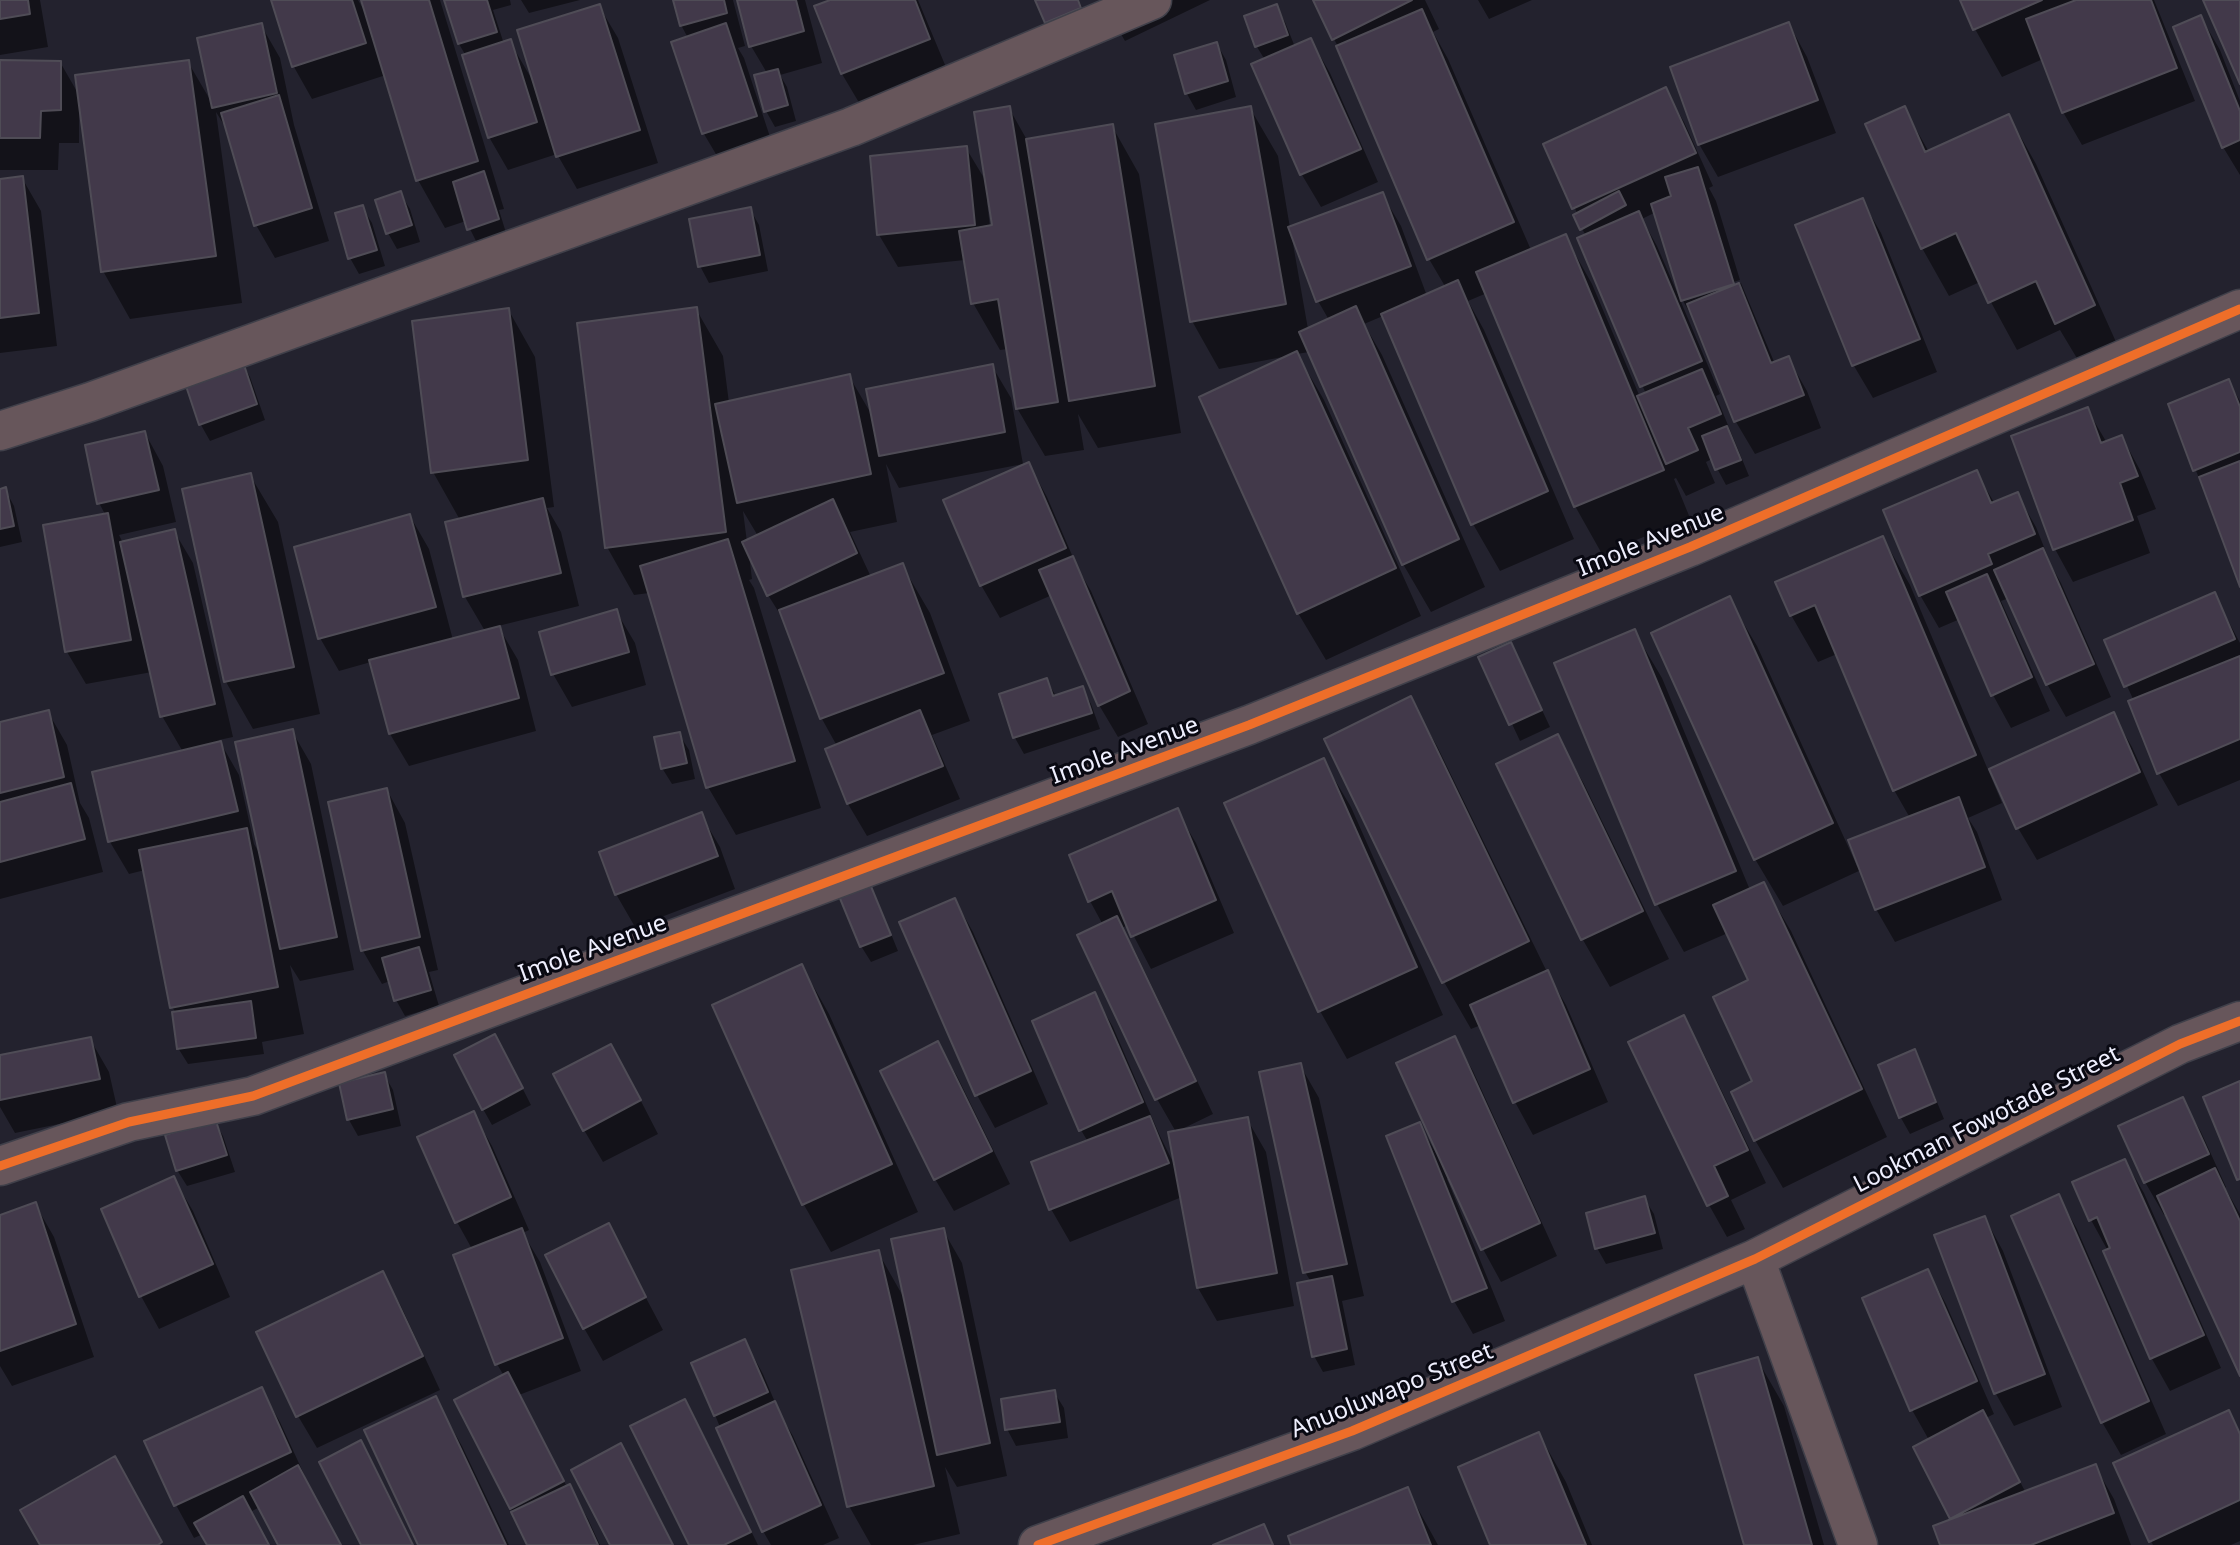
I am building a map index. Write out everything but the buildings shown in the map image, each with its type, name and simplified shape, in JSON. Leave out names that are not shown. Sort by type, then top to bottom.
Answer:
[{"type":"street","points":[[0,431],[90,402],[851,127],[1152,0]]},
{"type":"street","name":"Imole Avenue","points":[[0,1166],[129,1122],[253,1096],[1250,725],[1690,547],[2240,309]]},
{"type":"street","name":"Lookman Fowotade Street","points":[[1755,1259],[2180,1044],[2240,1021]]},
{"type":"street","points":[[1755,1259],[1858,1545]]},
{"type":"street","name":"Anuoluwapo Street","points":[[1038,1545],[1352,1431],[1755,1259]]},
{"type":"cycle path","points":[[0,1166],[129,1122],[253,1096],[1249,725],[1690,547],[2240,309]]},
{"type":"cycle path","points":[[1038,1545],[1352,1431],[1755,1259],[2180,1044],[2240,1021]]}]
